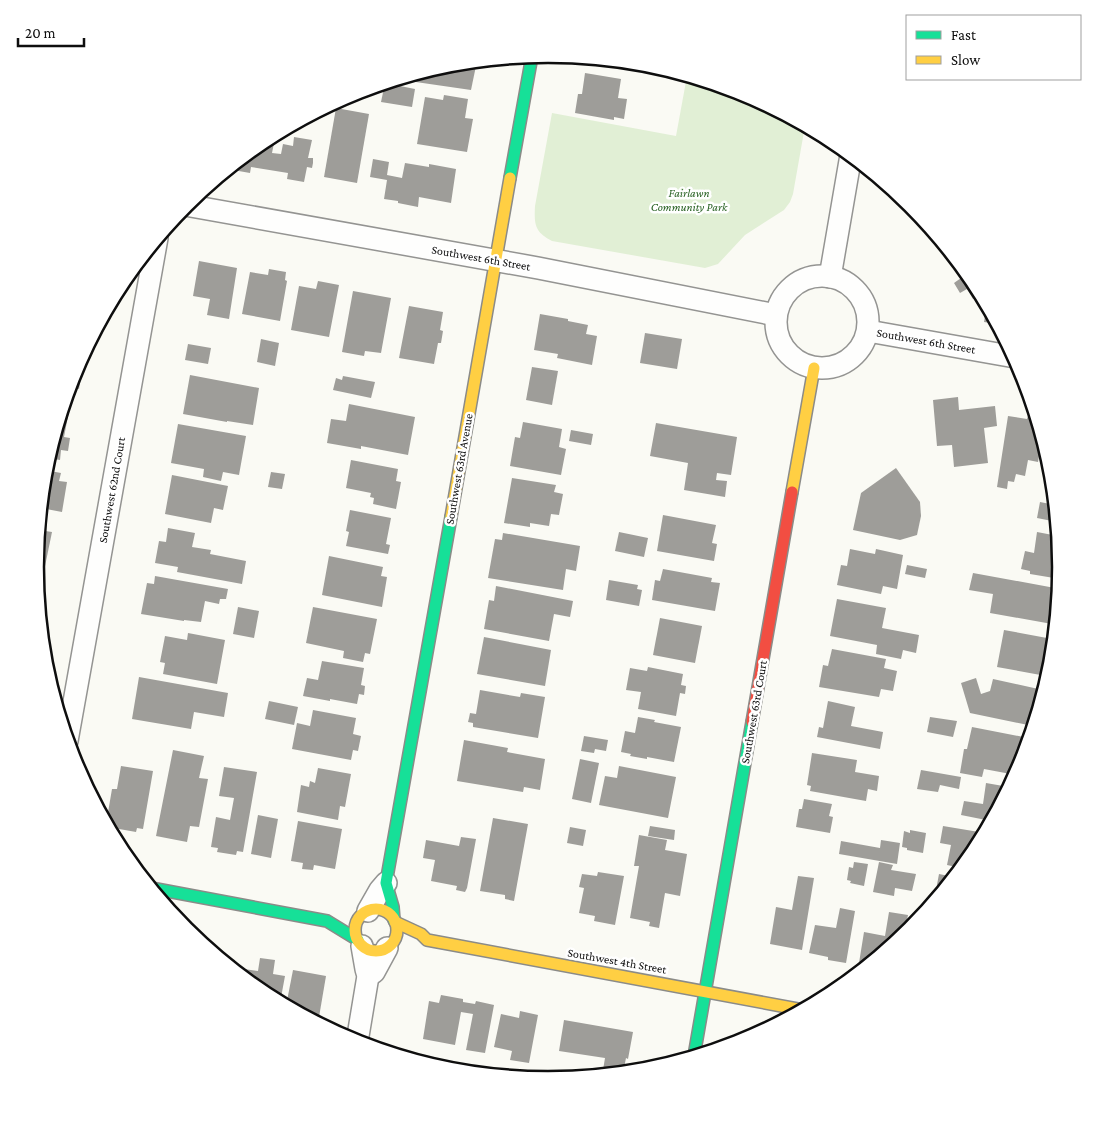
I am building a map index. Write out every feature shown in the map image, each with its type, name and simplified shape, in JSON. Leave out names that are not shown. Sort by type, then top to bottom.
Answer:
[{"type":"street","name":"Southwest 63rd Avenue","points":[[395,921],[386,883],[531,64]]},
{"type":"street","points":[[830,277],[850,163]]},
{"type":"street","name":"Southwest 6th Street","points":[[195,207],[547,270],[776,315]]},
{"type":"street","name":"Southwest 62nd Court","points":[[70,725],[154,252]]},
{"type":"street","points":[[812,277],[830,277],[842,280],[860,296],[866,308],[868,331],[860,348],[848,361],[825,369],[814,368],[802,365],[784,349],[778,339],[775,327],[776,315],[779,303],[795,284],[812,277]]},
{"type":"street","name":"Southwest 6th Street","points":[[868,331],[1005,355]]},
{"type":"street","name":"Southwest 63rd Court","points":[[695,1049],[814,368]]},
{"type":"street","name":"Southwest 63rd Avenue","points":[[366,912],[386,883]]},
{"type":"street","points":[[161,890],[327,921],[372,950],[393,947]]},
{"type":"street","name":"Southwest 4th Street","points":[[327,921],[342,916],[379,910],[390,915],[395,921],[421,934],[423,943],[792,1008]]},
{"type":"street","points":[[358,1034],[368,976],[355,929],[360,918],[366,912]]},
{"type":"street","points":[[368,976],[374,972],[393,947],[396,934],[395,921]]},
{"type":"green space","name":"Fairlawn Community Park","points":[[686,82],[741,101],[800,130],[804,132],[790,202],[784,210],[745,235],[718,264],[705,268],[552,241],[539,231],[535,223],[535,206],[552,113],[676,136]]},
{"type":"building","points":[[476,68],[471,90],[412,82]]},
{"type":"building","points":[[585,73],[621,79],[618,98],[627,99],[624,119],[614,117],[614,120],[575,113],[578,94],[582,94]]},
{"type":"building","points":[[399,86],[415,89],[412,107],[381,102],[383,91]]},
{"type":"building","points":[[444,95],[468,99],[465,118],[473,119],[467,152],[417,144],[425,97],[443,100]]},
{"type":"building","points":[[339,109],[369,114],[357,183],[324,177],[336,110]]},
{"type":"building","points":[[294,137],[312,140],[308,158],[313,158],[313,163],[312,168],[307,167],[304,182],[287,179],[288,173],[251,167],[250,173],[237,171],[274,144],[272,153],[281,154],[283,144],[293,146]]},
{"type":"building","points":[[373,159],[389,162],[387,175],[402,178],[405,163],[429,167],[429,164],[456,169],[451,203],[419,197],[418,207],[384,199],[387,180],[370,177]]},
{"type":"building","points":[[199,261],[237,268],[229,319],[207,315],[210,299],[193,296]]},
{"type":"building","points":[[269,269],[286,272],[285,280],[287,281],[280,321],[242,314],[250,272],[268,275]]},
{"type":"building","points":[[961,278],[974,298],[967,289],[960,293],[954,283]]},
{"type":"building","points":[[318,281],[339,285],[329,337],[291,330],[299,286],[316,289]]},
{"type":"building","points":[[353,291],[391,298],[381,353],[365,351],[364,356],[342,352]]},
{"type":"building","points":[[409,306],[443,312],[440,330],[443,331],[441,343],[438,343],[434,364],[399,358]]},
{"type":"building","points":[[540,314],[588,325],[586,334],[597,336],[592,365],[557,358],[558,354],[534,350]]},
{"type":"building","points":[[985,315],[989,323],[984,322]]},
{"type":"building","points":[[645,333],[682,339],[677,369],[640,363]]},
{"type":"building","points":[[261,339],[279,343],[275,366],[257,362]]},
{"type":"building","points":[[188,344],[211,348],[208,364],[185,360]]},
{"type":"building","points":[[532,367],[558,371],[552,405],[526,400]]},
{"type":"building","points":[[190,375],[259,388],[253,425],[183,414]]},
{"type":"building","points":[[343,376],[375,382],[371,398],[333,390],[336,378],[342,380]]},
{"type":"building","points":[[958,397],[959,410],[995,406],[997,426],[984,428],[988,463],[954,467],[952,445],[937,446],[933,400]]},
{"type":"building","points":[[349,404],[415,417],[408,455],[361,446],[361,449],[327,443],[331,419],[346,421]]},
{"type":"building","points":[[69,411],[64,437],[70,438],[68,451],[61,450],[60,460],[55,459]]},
{"type":"building","points":[[1008,416],[1027,419],[1029,416],[1039,454],[1038,462],[1028,460],[1025,476],[1016,474],[1014,482],[1008,481],[1007,489],[997,487]]},
{"type":"building","points":[[523,422],[562,429],[559,447],[566,449],[561,475],[510,466],[515,437],[520,438]]},
{"type":"building","points":[[656,423],[737,437],[731,475],[717,473],[716,480],[727,481],[725,497],[684,490],[688,463],[650,456]]},
{"type":"building","points":[[178,424],[246,436],[239,475],[223,472],[221,481],[203,477],[204,469],[171,463]]},
{"type":"building","points":[[571,430],[593,434],[591,445],[569,441]]},
{"type":"building","points":[[351,460],[398,469],[396,481],[401,482],[396,509],[373,504],[374,498],[370,497],[371,493],[346,488]]},
{"type":"building","points":[[896,468],[920,502],[921,516],[917,535],[900,540],[853,530],[861,493]]},
{"type":"building","points":[[53,471],[61,473],[59,481],[67,482],[62,512],[47,509]]},
{"type":"building","points":[[271,472],[285,474],[282,489],[268,487]]},
{"type":"building","points":[[172,475],[228,486],[223,510],[214,508],[211,523],[165,514]]},
{"type":"building","points":[[512,478],[556,485],[554,492],[563,494],[559,515],[551,514],[549,526],[530,523],[530,527],[504,523]]},
{"type":"building","points":[[1040,502],[1048,504],[1050,521],[1037,518]]},
{"type":"building","points":[[350,510],[391,518],[386,544],[390,545],[388,554],[346,546],[349,532],[346,531]]},
{"type":"building","points":[[663,515],[716,525],[712,543],[717,544],[714,561],[657,551]]},
{"type":"building","points":[[168,528],[195,533],[192,547],[211,550],[210,554],[246,561],[242,584],[177,572],[178,567],[155,563],[159,541],[166,542]]},
{"type":"building","points":[[45,531],[52,532],[44,570]]},
{"type":"building","points":[[619,532],[648,538],[644,557],[615,551]]},
{"type":"building","points":[[1037,532],[1051,535],[1052,578],[1030,574],[1030,571],[1021,569],[1025,551],[1034,553]]},
{"type":"building","points":[[503,533],[580,546],[576,571],[566,569],[563,590],[488,578],[495,539],[502,540]]},
{"type":"building","points":[[850,549],[875,554],[876,549],[903,555],[897,589],[883,586],[881,594],[837,585],[841,565],[847,566]]},
{"type":"building","points":[[329,556],[383,567],[381,576],[387,577],[382,607],[322,595]]},
{"type":"building","points":[[907,565],[927,569],[925,578],[905,574]]},
{"type":"building","points":[[663,569],[712,578],[711,582],[720,583],[715,611],[652,600],[655,580],[660,581]]},
{"type":"building","points":[[973,573],[1051,587],[1049,623],[990,613],[993,594],[969,590]]},
{"type":"building","points":[[155,576],[228,589],[226,599],[220,599],[219,604],[205,601],[201,622],[141,614],[147,583],[154,584]]},
{"type":"building","points":[[609,580],[638,585],[637,589],[642,590],[639,606],[606,600]]},
{"type":"building","points":[[496,586],[573,601],[570,617],[554,614],[549,641],[484,629],[489,600],[494,601]]},
{"type":"building","points":[[837,599],[886,608],[882,628],[919,635],[916,653],[903,650],[901,659],[876,654],[877,645],[830,636]]},
{"type":"building","points":[[238,607],[259,611],[254,638],[233,634]]},
{"type":"building","points":[[313,607],[377,619],[370,654],[365,653],[363,662],[343,658],[344,651],[306,643]]},
{"type":"building","points":[[660,618],[702,626],[695,663],[653,655]]},
{"type":"building","points":[[1004,630],[1047,638],[1041,675],[997,667]]},
{"type":"building","points":[[188,633],[225,640],[217,684],[163,674],[165,663],[160,662],[165,636],[187,640]]},
{"type":"building","points":[[484,637],[551,650],[545,686],[477,674]]},
{"type":"building","points":[[832,649],[886,659],[884,668],[897,671],[893,691],[881,689],[879,697],[819,687],[823,665],[828,666]]},
{"type":"building","points":[[322,661],[364,668],[361,685],[365,686],[364,695],[359,694],[357,704],[303,696],[307,678],[318,680]]},
{"type":"building","points":[[648,667],[683,674],[681,685],[686,686],[685,694],[680,693],[676,716],[638,709],[641,692],[626,690],[630,668],[647,671]]},
{"type":"building","points":[[139,677],[228,693],[224,717],[194,712],[191,729],[132,719]]},
{"type":"building","points":[[976,678],[981,694],[990,691],[993,679],[1037,689],[1026,725],[970,713],[961,683]]},
{"type":"building","points":[[480,690],[520,697],[521,693],[545,697],[538,738],[473,727],[473,723],[468,722],[470,713],[476,714]]},
{"type":"building","points":[[269,701],[298,707],[294,725],[265,719]]},
{"type":"building","points":[[828,701],[855,707],[851,726],[883,732],[880,749],[817,737],[819,727],[823,728]]},
{"type":"building","points":[[313,710],[356,718],[353,734],[361,736],[358,751],[353,750],[351,760],[292,749],[297,723],[310,726]]},
{"type":"building","points":[[638,717],[681,727],[674,762],[630,756],[631,754],[621,752],[625,731],[635,733]]},
{"type":"building","points":[[930,717],[957,721],[953,737],[927,732]]},
{"type":"building","points":[[972,727],[1022,737],[1008,773],[984,769],[982,777],[960,773],[964,749],[967,749]]},
{"type":"building","points":[[584,736],[608,740],[606,751],[595,749],[594,753],[581,751]]},
{"type":"building","points":[[464,740],[508,748],[507,752],[545,759],[540,790],[524,787],[523,792],[457,781]]},
{"type":"building","points":[[173,750],[204,756],[199,778],[208,779],[199,827],[190,826],[187,842],[156,836]]},
{"type":"building","points":[[812,753],[857,760],[855,772],[879,776],[877,791],[868,789],[866,801],[810,791],[811,786],[807,785]]},
{"type":"building","points":[[580,759],[599,763],[591,803],[572,799]]},
{"type":"building","points":[[121,766],[153,771],[143,829],[137,828],[136,832],[117,829],[108,813],[112,789],[117,789]]},
{"type":"building","points":[[619,766],[676,777],[668,818],[599,805],[605,776],[617,778]]},
{"type":"building","points":[[224,767],[257,772],[243,852],[237,851],[236,855],[217,852],[218,848],[211,847],[216,817],[230,820],[234,798],[219,796]]},
{"type":"building","points":[[318,768],[351,774],[345,807],[340,806],[338,820],[297,812],[301,785],[309,787],[310,781],[315,783]]},
{"type":"building","points":[[921,770],[961,777],[959,789],[940,785],[938,792],[917,789]]},
{"type":"building","points":[[986,783],[1002,786],[985,820],[961,815],[964,801],[983,804]]},
{"type":"building","points":[[804,799],[832,804],[829,816],[833,817],[830,833],[796,827],[799,809],[802,809]]},
{"type":"building","points":[[258,815],[278,819],[271,858],[251,854]]},
{"type":"building","points":[[493,818],[528,824],[514,901],[505,899],[505,895],[480,891]]},
{"type":"building","points":[[298,821],[342,829],[335,869],[314,865],[313,870],[302,869],[303,863],[291,861]]},
{"type":"building","points":[[650,826],[675,830],[674,840],[648,836]]},
{"type":"building","points":[[943,826],[977,832],[953,866],[947,865],[951,845],[940,843]]},
{"type":"building","points":[[570,827],[586,830],[583,846],[567,843]]},
{"type":"building","points":[[910,830],[926,833],[923,853],[907,850],[907,848],[902,847],[904,831],[910,833]]},
{"type":"building","points":[[639,835],[667,840],[665,850],[687,854],[680,896],[665,893],[659,928],[649,926],[650,922],[630,918],[639,866],[634,866]]},
{"type":"building","points":[[461,837],[476,839],[465,892],[456,890],[457,886],[431,881],[435,860],[423,858],[426,840],[459,846]]},
{"type":"building","points":[[881,840],[900,843],[897,864],[839,854],[841,841],[880,848]]},
{"type":"building","points":[[854,862],[868,864],[864,886],[850,883],[851,881],[847,880],[849,867],[853,868]]},
{"type":"building","points":[[879,862],[893,865],[891,870],[916,874],[912,891],[895,888],[894,896],[873,892]]},
{"type":"building","points":[[598,872],[624,876],[615,925],[594,921],[595,916],[579,913],[584,888],[579,887],[582,874],[597,876]]},
{"type":"building","points":[[939,874],[947,876],[936,888]]},
{"type":"building","points":[[798,876],[814,878],[802,950],[770,944],[776,907],[792,910]]},
{"type":"building","points":[[840,908],[855,911],[846,963],[828,960],[828,957],[809,953],[815,925],[836,928]]},
{"type":"building","points":[[889,912],[908,915],[905,924],[859,963],[864,932],[885,936]]},
{"type":"building","points":[[260,958],[275,960],[273,974],[285,976],[282,995],[244,969],[258,971]]},
{"type":"building","points":[[293,970],[326,976],[319,1016],[287,999]]},
{"type":"building","points":[[441,995],[463,999],[463,1002],[475,1004],[476,1001],[494,1005],[485,1053],[466,1050],[473,1014],[461,1012],[455,1045],[423,1039],[429,1001],[439,1003]]},
{"type":"building","points":[[520,1011],[538,1015],[529,1063],[510,1060],[512,1051],[494,1047],[501,1014],[519,1018]]},
{"type":"building","points":[[564,1020],[633,1032],[628,1059],[626,1058],[625,1065],[603,1068],[605,1058],[559,1051]]},
{"type":"traffic: fast","points":[[510,178],[531,64]]},
{"type":"traffic: fast","points":[[394,920],[393,907],[386,883],[451,517]]},
{"type":"traffic: fast","points":[[695,1049],[752,722]]},
{"type":"traffic: fast","points":[[161,890],[327,921],[358,940]]},
{"type":"traffic: slow","points":[[451,517],[510,178]]},
{"type":"traffic: slow","points":[[792,492],[814,368]]},
{"type":"traffic: slow","points":[[376,909],[391,915],[397,930],[391,945],[376,951],[361,945],[355,930],[361,915],[376,909]]},
{"type":"traffic: slow","points":[[395,922],[421,934],[427,940],[792,1008]]},
{"type":"traffic: jam","points":[[752,722],[792,492]]}]
